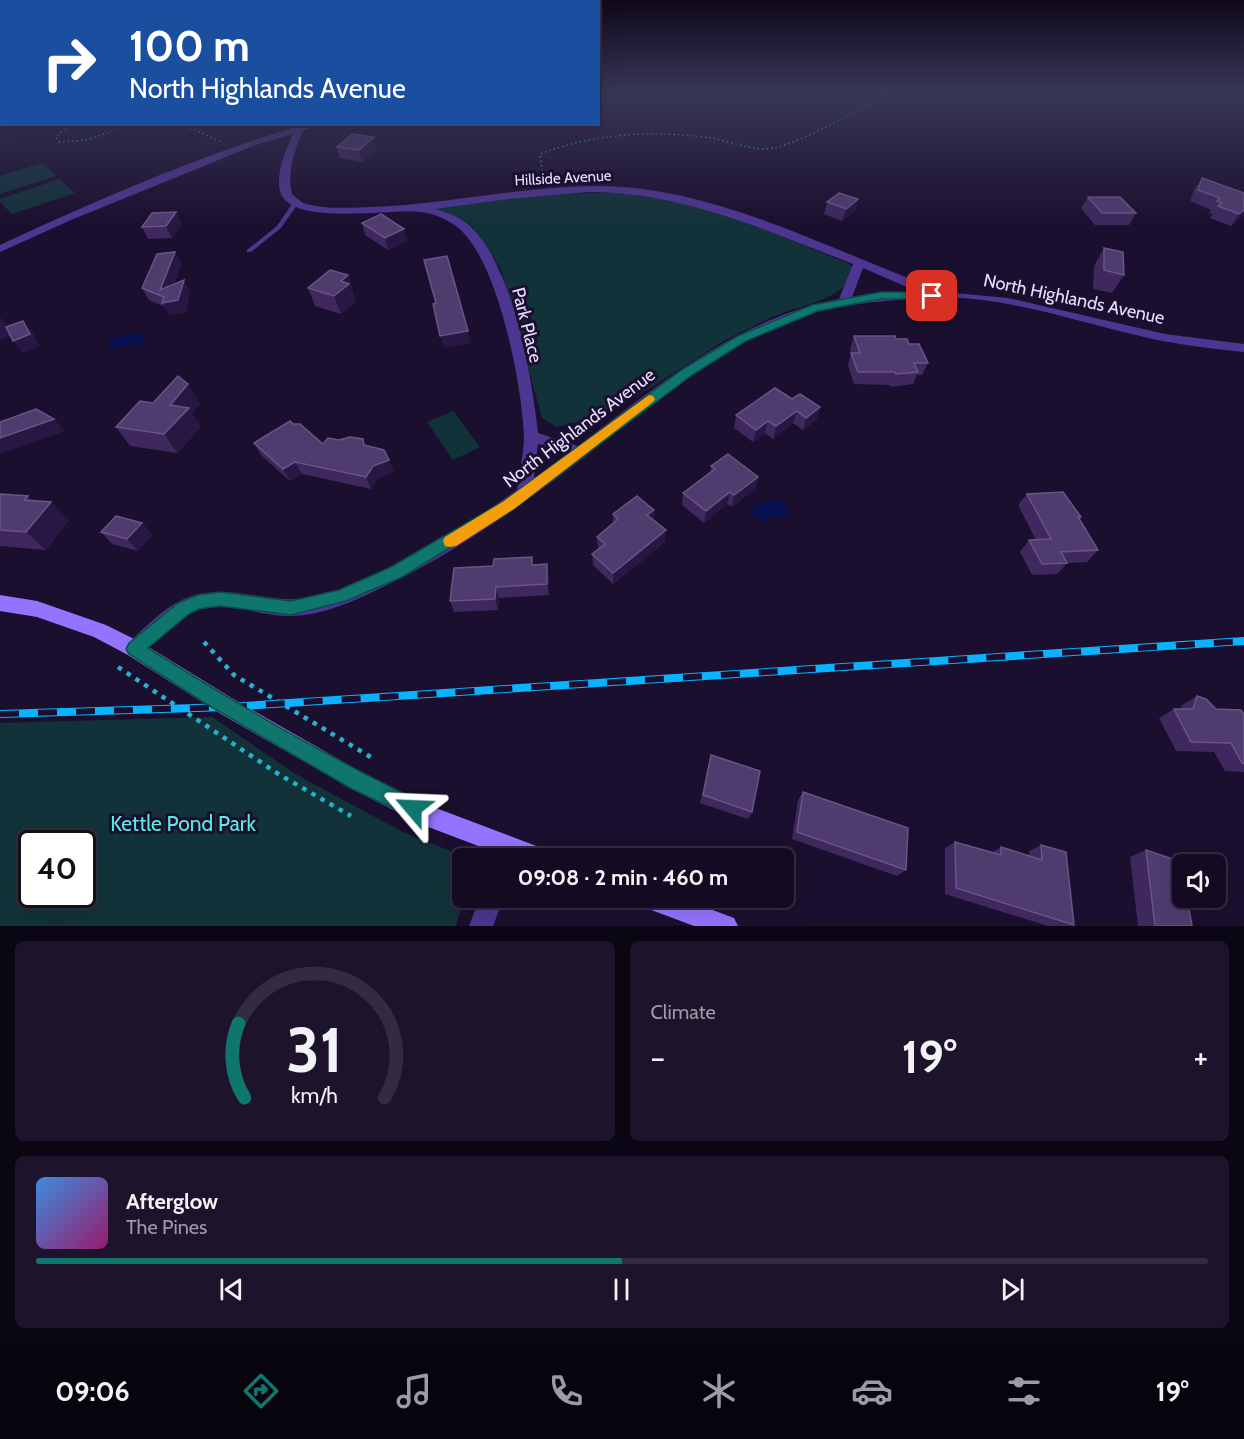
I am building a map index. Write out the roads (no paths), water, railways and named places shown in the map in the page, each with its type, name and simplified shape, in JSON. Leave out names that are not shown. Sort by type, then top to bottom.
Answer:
[{"type":"street","points":[[0,249],[67,218],[235,150],[277,136]]},
{"type":"street","points":[[296,136],[288,156],[284,184],[287,195],[296,202]]},
{"type":"street","name":"Hillside Avenue","points":[[296,202],[315,209],[340,211],[415,209],[438,204],[546,193],[619,189],[681,199],[737,215],[909,282],[932,296]]},
{"type":"street","name":"Park Place","points":[[415,209],[448,216],[474,236],[500,287],[509,321],[531,436],[524,494]]},
{"type":"street","points":[[843,303],[859,264]]},
{"type":"street","name":"North Highlands Avenue","points":[[135,649],[183,609],[198,602],[220,599],[291,608],[360,590],[448,543],[524,494],[661,390],[725,348],[787,318],[816,308],[881,296],[956,295],[1026,306],[1168,338],[1244,348]]},
{"type":"street","points":[[531,436],[580,452]]},
{"type":"street","points":[[0,603],[37,609],[100,631],[135,649],[154,663],[359,782],[499,848]]},
{"type":"street","points":[[481,926],[488,908]]},
{"type":"street","points":[[676,908],[726,926]]},
{"type":"lane","points":[[249,251],[279,227],[296,202]]},
{"type":"railway","points":[[0,714],[228,707],[1244,641]]},
{"type":"park label","name":"Kettle Pond Park","points":[[183,823]]}]
